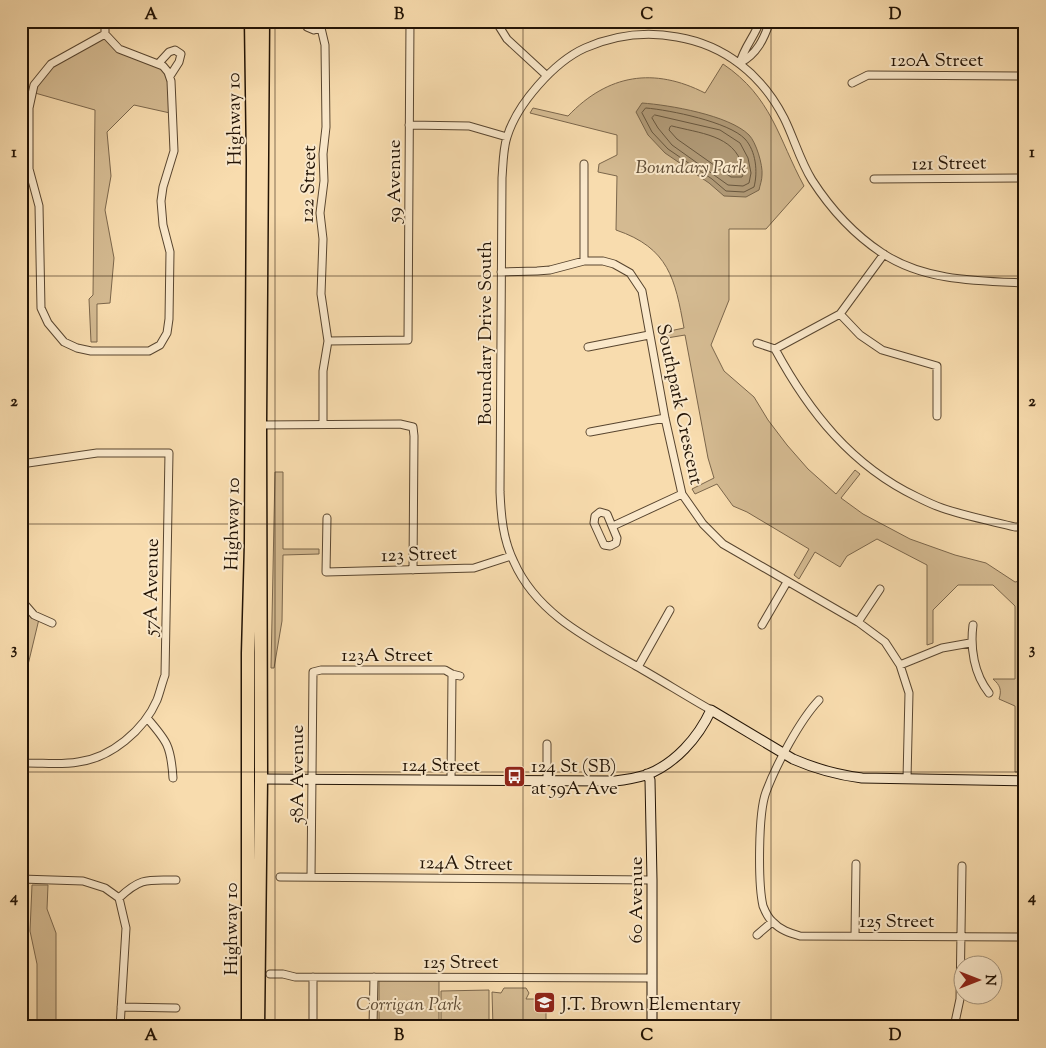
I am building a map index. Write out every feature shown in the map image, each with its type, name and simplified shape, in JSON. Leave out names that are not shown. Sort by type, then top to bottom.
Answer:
[{"type":"highway","name":"Highway 10","points":[[248,1027],[248,653],[251,544],[251,21]]},
{"type":"highway","name":"Highway 10","points":[[258,1027],[261,779],[260,425],[263,21]]},
{"type":"highway","points":[[248,653],[254,663],[254,767],[261,779]]},
{"type":"street","points":[[105,21],[105,34],[120,49],[163,66],[168,72],[171,81],[174,151],[163,187],[161,201],[163,225],[170,252],[169,319],[167,333],[160,345],[148,350],[91,350],[77,348],[64,342],[48,324],[41,308],[39,206],[29,169],[29,108],[34,85],[51,64],[105,34]]},
{"type":"street","points":[[305,21],[310,29],[317,30],[326,21]]},
{"type":"street","name":"59 Avenue","points":[[328,341],[408,340],[410,21]]},
{"type":"street","points":[[740,63],[743,52],[758,28],[760,21]]},
{"type":"street","points":[[740,63],[752,56],[765,37],[770,21]]},
{"type":"street","points":[[497,23],[507,38],[546,75]]},
{"type":"street","name":"122 Street","points":[[321,28],[325,45],[326,127],[323,154],[324,181],[320,213],[323,239],[321,294],[328,341],[323,371],[323,424]]},
{"type":"street","name":"Boundary Drive South","points":[[711,710],[587,638],[555,617],[528,586],[511,556],[502,526],[500,492],[502,178],[507,137],[518,114],[546,75],[574,54],[605,40],[632,34],[659,34],[686,38],[724,52],[752,73],[776,103],[811,179],[830,205],[866,240],[884,254],[914,268],[940,276],[970,281],[1025,283]]},
{"type":"street","points":[[158,64],[169,52],[175,50],[180,54],[179,62],[170,76]]},
{"type":"street","name":"120A Street","points":[[852,83],[868,75],[1025,76]]},
{"type":"street","points":[[409,125],[469,126],[507,137]]},
{"type":"street","points":[[584,164],[584,260]]},
{"type":"street","name":"121 Street","points":[[874,179],[1025,178]]},
{"type":"street","points":[[775,350],[840,314],[884,254]]},
{"type":"street","name":"Southpark Crescent","points":[[501,272],[550,270],[584,260],[603,261],[614,264],[630,273],[642,291],[665,418],[682,494],[703,524],[723,544],[858,622],[885,642],[900,664],[909,693],[907,779]]},
{"type":"street","points":[[840,314],[860,335],[882,350],[937,366],[937,416]]},
{"type":"street","points":[[588,347],[649,335]]},
{"type":"street","points":[[757,343],[775,350],[807,403],[848,451],[874,472],[906,492],[941,508],[1015,527],[1024,526]]},
{"type":"street","points":[[590,432],[665,418]]},
{"type":"street","points":[[260,425],[400,424],[412,427],[414,436],[412,570]]},
{"type":"street","name":"57A Avenue","points":[[21,466],[28,462],[97,453],[169,453],[165,675],[156,701],[146,718]]},
{"type":"street","points":[[613,526],[682,494]]},
{"type":"street","points":[[600,512],[606,514],[613,526],[617,538],[616,543],[610,546],[604,545],[594,523],[595,516],[600,512]]},
{"type":"street","name":"123 Street","points":[[327,518],[326,572],[474,568],[511,556]]},
{"type":"street","points":[[762,625],[787,582]]},
{"type":"street","points":[[858,622],[880,589]]},
{"type":"street","points":[[21,600],[34,615],[52,623]]},
{"type":"street","points":[[638,667],[670,610]]},
{"type":"street","points":[[973,625],[970,643],[981,682],[989,693]]},
{"type":"street","points":[[900,664],[942,648],[970,643]]},
{"type":"street","name":"123A Street","points":[[313,672],[321,666],[445,670],[452,674]]},
{"type":"street","name":"58A Avenue","points":[[311,877],[313,672]]},
{"type":"street","points":[[451,780],[452,674],[460,676]]},
{"type":"street","points":[[757,935],[772,922],[764,908],[760,885],[762,820],[765,793],[809,710],[820,700]]},
{"type":"street","points":[[711,710],[784,754],[808,765],[843,776],[907,779],[1025,780]]},
{"type":"street","name":"124 Street","points":[[261,779],[615,781],[647,774],[680,755],[705,723],[711,710]]},
{"type":"street","points":[[21,761],[28,763],[79,762],[100,756],[120,746],[146,718],[165,739],[172,757],[173,778]]},
{"type":"street","points":[[546,781],[548,744]]},
{"type":"street","name":"60 Avenue","points":[[647,774],[650,780],[652,880],[652,1027]]},
{"type":"street","points":[[855,936],[856,864]]},
{"type":"street","points":[[954,1027],[960,999],[962,866]]},
{"type":"street","name":"124A Street","points":[[280,877],[652,880]]},
{"type":"street","points":[[21,879],[83,881],[105,888],[119,898],[126,928],[120,1027]]},
{"type":"street","points":[[119,898],[132,886],[148,880],[176,880]]},
{"type":"street","name":"125 Street","points":[[772,922],[786,932],[800,936],[1025,937]]},
{"type":"street","name":"125 Street","points":[[270,974],[313,977],[652,978]]},
{"type":"street","points":[[313,977],[313,1027]]},
{"type":"street","points":[[374,977],[374,1027]]},
{"type":"street","points":[[122,1007],[176,1008]]},
{"type":"street","points":[[743,1025],[842,1027]]},
{"type":"green space","points":[[104,36],[117,51],[161,68],[168,84],[170,113],[134,105],[107,132],[111,176],[105,210],[114,258],[110,303],[97,304],[97,342],[91,342],[89,299],[93,295],[95,110],[35,93],[39,83],[54,65]]},
{"type":"green space","name":"Boundary Park","points":[[723,64],[753,90],[763,104],[804,186],[766,229],[729,229],[729,300],[711,345],[724,371],[754,397],[787,445],[808,469],[836,494],[855,470],[860,474],[841,498],[863,514],[910,539],[955,555],[986,563],[1015,582],[1025,580],[1025,772],[1015,772],[1015,706],[999,699],[1000,688],[993,679],[1015,679],[1015,606],[993,585],[958,585],[933,610],[933,643],[927,645],[927,565],[877,539],[847,556],[840,567],[815,552],[799,579],[794,575],[809,549],[747,512],[733,506],[717,484],[695,494],[692,489],[714,478],[708,458],[685,335],[661,339],[660,333],[684,328],[673,280],[658,256],[648,246],[634,237],[616,230],[617,176],[598,172],[599,164],[617,155],[617,135],[530,113],[533,108],[568,116],[599,91],[615,83],[632,79],[668,80],[705,93]]},
{"type":"green space","points":[[275,472],[283,472],[283,549],[319,549],[319,554],[283,555],[282,621],[274,668],[271,668]]},
{"type":"green space","points":[[21,604],[39,619],[21,694]]},
{"type":"green space","points":[[32,885],[48,885],[47,909],[56,933],[56,1027],[37,1027],[37,964],[30,931]]},
{"type":"green space","name":"Corrigan Park","points":[[379,979],[439,980],[439,1027],[379,1027]]},
{"type":"green space","points":[[504,988],[526,988],[529,993],[526,999],[546,999],[546,1027],[493,1027],[492,992],[501,993]]},
{"type":"green space","points":[[489,990],[489,1027],[441,1027],[441,991]]},
{"type":"water","points":[[642,103],[698,112],[740,128],[752,138],[758,154],[762,171],[759,190],[746,197],[724,196],[709,183],[665,153],[648,135],[636,112]]},
{"type":"place","name":"124 St (SB) at 59A Ave","points":[[515,776]]},
{"type":"place","name":"J.T. Brown Elementary","points":[[545,1003]]}]
